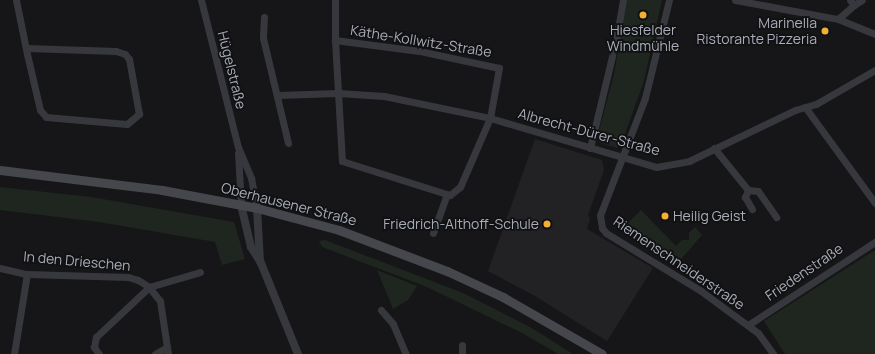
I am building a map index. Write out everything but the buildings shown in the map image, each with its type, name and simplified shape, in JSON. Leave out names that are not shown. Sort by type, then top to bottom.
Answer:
[{"type":"main road","name":"Oberhausener Straße","points":[[0,170],[162,190],[257,208],[339,230],[390,248],[454,274],[553,325],[602,354]]},
{"type":"main road","name":"Oberhausener Straße","points":[[553,325],[591,354]]},
{"type":"street","points":[[16,0],[26,48],[40,110],[46,116],[54,119],[127,124],[139,114],[130,66],[125,54],[116,51],[26,48]]},
{"type":"street","name":"Hügelstraße","points":[[201,0],[238,147],[251,178],[257,208],[261,263]]},
{"type":"street","points":[[335,0],[335,40],[342,161],[447,194],[433,233]]},
{"type":"street","points":[[590,148],[616,40],[623,0]]},
{"type":"street","name":"Riemenschneiderstraße","points":[[669,0],[645,98],[600,216],[606,233],[701,291],[758,333],[774,354]]},
{"type":"street","points":[[735,0],[838,20],[875,34]]},
{"type":"street","points":[[838,20],[852,3],[862,0]]},
{"type":"street","points":[[264,17],[263,38],[288,142]]},
{"type":"street","name":"Käthe-Kollwitz-Straße","points":[[335,40],[411,49],[494,65],[499,68],[500,74],[490,118],[460,187],[450,195],[447,194]]},
{"type":"street","name":"Albrecht-Dürer-Straße","points":[[277,95],[338,93],[384,96],[490,118],[656,167],[689,161],[714,148],[805,107],[816,104],[875,70]]},
{"type":"street","points":[[805,107],[875,203]]},
{"type":"street","name":"Hügelstraße","points":[[238,147],[241,205],[245,232],[261,263],[298,354]]},
{"type":"street","points":[[714,148],[748,190],[758,191],[776,217]]},
{"type":"street","points":[[748,190],[745,197],[752,209]]},
{"type":"street","name":"Friedenstraße","points":[[748,325],[875,242]]},
{"type":"street","name":"In den Drieschen","points":[[0,268],[28,274],[128,277],[150,287]]},
{"type":"street","points":[[99,354],[94,347],[96,337],[150,287],[200,272]]},
{"type":"street","points":[[14,354],[28,274]]},
{"type":"street","points":[[150,287],[160,301],[168,350],[155,354]]},
{"type":"street","points":[[381,310],[393,324],[406,354]]},
{"type":"street","points":[[462,345],[462,354]]},
{"type":"shaded area","points":[[627,0],[662,0],[644,81],[621,145],[617,148],[601,143],[597,138],[614,74]]},
{"type":"shaded area","name":"Friedrich-Althoff-Schule","points":[[535,139],[602,160],[604,170],[588,215],[590,218],[587,229],[653,268],[607,341],[535,296],[488,271]]},
{"type":"shaded area","points":[[0,187],[91,197],[234,222],[245,259],[222,265],[215,242],[99,222],[0,210]]},
{"type":"shaded area","points":[[641,210],[676,246],[682,240],[689,240],[689,233],[695,227],[702,235],[677,264],[621,230]]},
{"type":"shaded area","points":[[325,240],[463,293],[530,327],[573,354],[558,354],[524,334],[427,287],[322,247],[319,241]]},
{"type":"shaded area","points":[[875,250],[875,354],[785,354],[764,321]]},
{"type":"shaded area","points":[[377,270],[417,286],[408,300],[393,309]]},
{"type":"place","name":"Hiesfelder Windmühle","points":[[643,15]]},
{"type":"place","name":"Marinella Ristorante Pizzeria","points":[[825,31]]},
{"type":"place","name":"Heilig Geist","points":[[665,216]]},
{"type":"place","name":"Friedrich-Althoff-Schule","points":[[547,224]]}]
